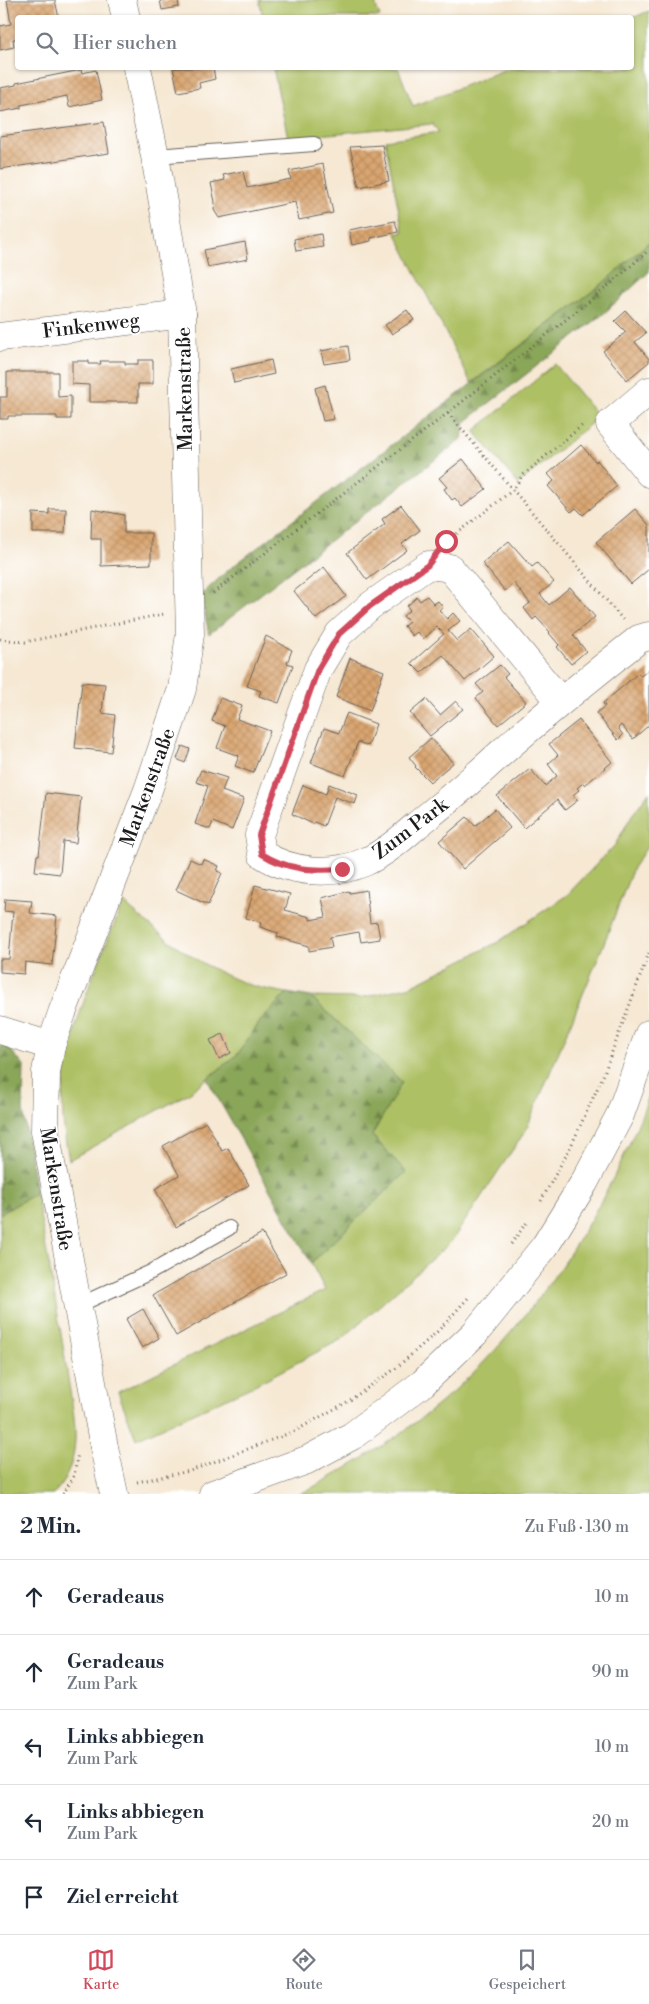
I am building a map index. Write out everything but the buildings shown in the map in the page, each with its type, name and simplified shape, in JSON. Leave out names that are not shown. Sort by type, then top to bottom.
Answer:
[{"type":"street","points":[[122,0],[125,15]]},
{"type":"street","name":"Markenstraße","points":[[114,1492],[45,1131],[46,1072],[51,1046],[148,790],[182,689],[190,634],[182,314],[155,156],[137,70]]},
{"type":"street","name":"Finkenweg","points":[[0,336],[182,314]]},
{"type":"street","points":[[649,391],[610,424],[649,474]]},
{"type":"street","points":[[428,565],[450,568],[560,701]]},
{"type":"street","name":"Zum Park","points":[[428,565],[370,606],[339,634],[318,669],[259,835],[262,854],[275,862],[294,868],[342,869],[384,852],[457,794],[560,701],[644,638]]},
{"type":"street","points":[[0,1030],[51,1046]]},
{"type":"street","points":[[213,1494],[307,1460],[352,1436],[422,1383],[475,1333],[545,1246],[584,1183],[620,1115],[649,1034]]},
{"type":"lane","points":[[155,156],[314,144]]},
{"type":"lane","points":[[78,1306],[151,1272],[229,1228]]},
{"type":"path","points":[[0,639],[25,642],[167,613],[209,596],[448,413],[607,287],[649,250]]},
{"type":"path","points":[[448,413],[644,638]]},
{"type":"path","points":[[428,565],[446,541],[514,489],[522,476],[591,418],[610,424]]},
{"type":"path","points":[[538,1206],[571,1146],[602,1076],[649,953]]},
{"type":"path","points":[[510,1246],[533,1214]]},
{"type":"path","points":[[114,1492],[137,1482],[190,1471],[295,1431],[348,1402],[395,1369],[438,1331],[474,1291]]},
{"type":"path","points":[[63,1494],[74,1476],[80,1447]]},
{"type":"green space","points":[[259,0],[374,0],[379,15],[263,15]]},
{"type":"green space","points":[[649,11],[649,242],[602,284],[471,383],[396,234],[403,232],[385,140],[439,132],[432,124],[288,138],[273,70],[399,70],[413,106],[504,70],[634,70],[634,17]]},
{"type":"green space","points":[[649,242],[649,272],[601,316],[465,422],[462,439],[209,634],[201,595],[227,571],[602,284]]},
{"type":"green space","points":[[555,364],[599,417],[518,484],[474,431]]},
{"type":"green space","points":[[649,792],[649,844],[633,868],[601,951],[526,1130],[451,1242],[342,1339],[247,1389],[136,1439],[118,1392],[325,1290],[311,1263],[406,1172],[371,1136],[402,1082],[311,997],[360,998],[411,986],[498,942],[567,895],[615,845],[632,815]]},
{"type":"green space","points":[[123,902],[183,951],[217,971],[253,986],[287,993],[262,1019],[237,1055],[189,1093],[69,1160],[64,1128],[63,1103],[66,1070],[71,1045],[77,1021]]},
{"type":"green space","points":[[287,993],[311,997],[402,1082],[372,1135],[406,1172],[311,1263],[207,1079],[237,1055],[262,1019]]},
{"type":"green space","points":[[0,1046],[8,1047],[24,1066],[23,1110],[36,1193],[0,1214]]},
{"type":"green space","points":[[649,1096],[649,1494],[300,1494],[360,1460],[418,1420],[454,1391],[486,1360],[515,1327],[569,1255],[592,1217],[632,1137]]},
{"type":"green space","points":[[36,1193],[75,1423],[74,1450],[67,1474],[53,1494],[0,1494],[0,1214]]},
{"type":"route","points":[[342,869],[294,868],[275,862],[262,854],[259,835],[318,669],[339,634],[370,606],[428,565],[446,541]]}]
